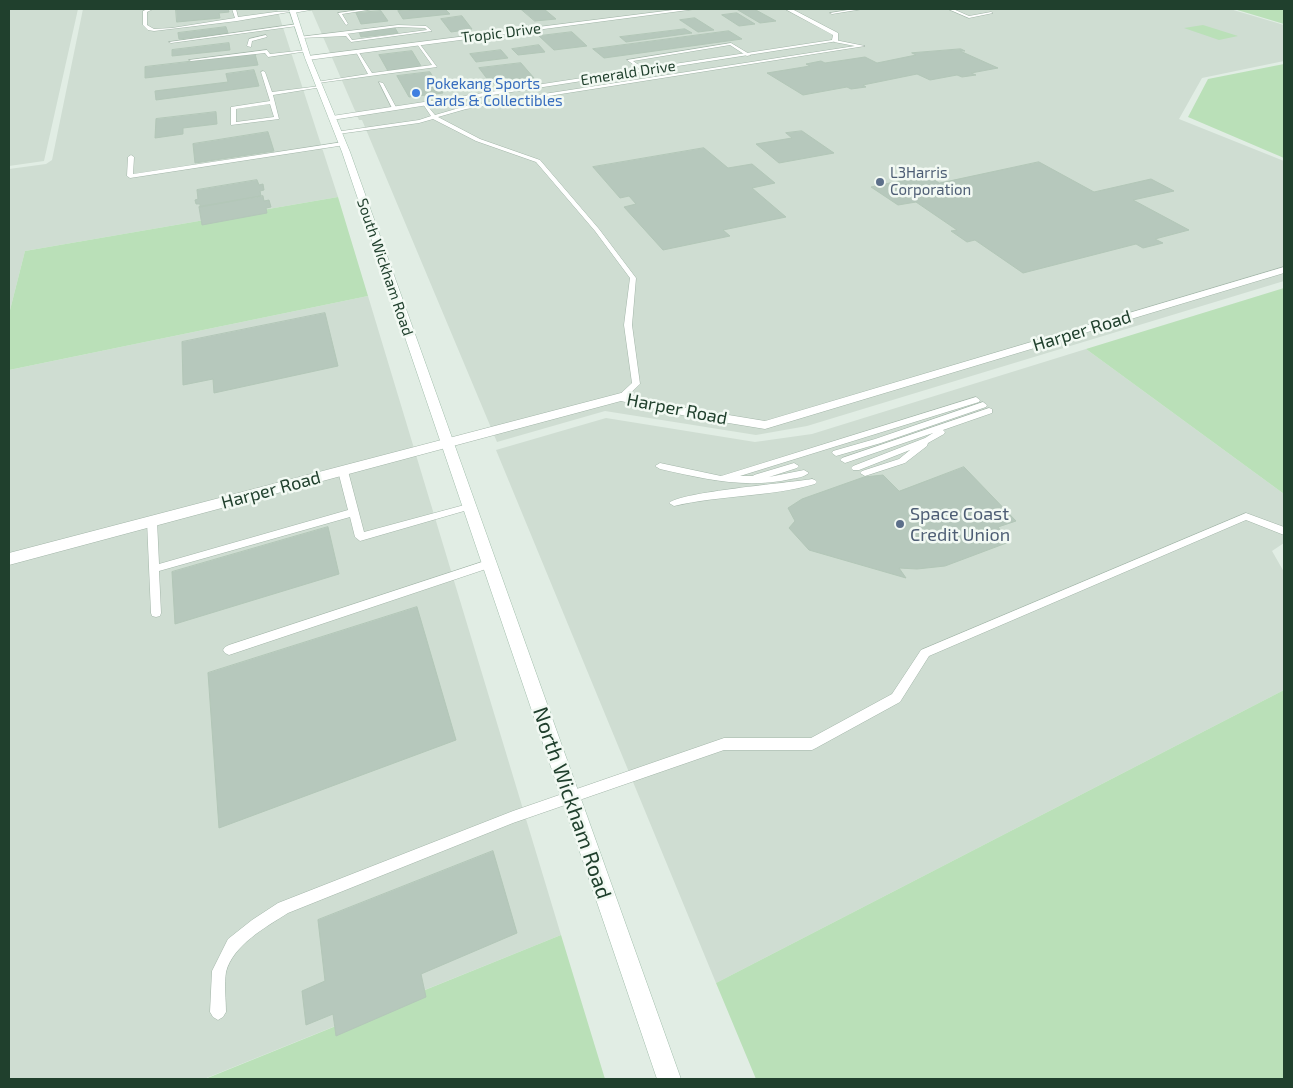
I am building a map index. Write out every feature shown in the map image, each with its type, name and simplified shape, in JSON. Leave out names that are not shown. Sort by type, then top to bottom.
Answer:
[{"type":"street","points":[[292,10],[313,9]]},
{"type":"street","name":"Tropic Drive","points":[[307,54],[358,52],[693,9]]},
{"type":"street","points":[[788,9],[836,34],[835,41]]},
{"type":"street","name":"South Wickham Road","points":[[292,10],[307,54],[343,144],[475,527]]},
{"type":"street","name":"Emerald Drive","points":[[332,118],[835,41]]},
{"type":"street","name":"Harper Road","points":[[9,559],[621,397],[686,412],[765,425],[1284,270]]},
{"type":"street","name":"North Wickham Road","points":[[475,527],[669,1079]]},
{"type":"lane","points":[[151,9],[145,11],[145,25],[149,29],[161,30],[237,20],[260,14],[292,10]]},
{"type":"lane","points":[[234,9],[237,20]]},
{"type":"lane","points":[[346,24],[340,13],[372,9]]},
{"type":"lane","points":[[832,13],[861,9]]},
{"type":"lane","points":[[950,9],[969,17],[991,13],[980,9]]},
{"type":"lane","points":[[171,42],[299,31],[347,35],[351,41],[430,31],[426,27],[414,25],[338,34]]},
{"type":"lane","points":[[290,33],[299,31]]},
{"type":"lane","points":[[249,46],[250,40],[272,35]]},
{"type":"lane","points":[[385,37],[392,47]]},
{"type":"lane","points":[[338,132],[419,121],[466,108],[863,46],[835,41]]},
{"type":"lane","points":[[270,94],[371,75],[435,66],[419,44]]},
{"type":"lane","points":[[644,71],[629,60],[731,44],[749,55]]},
{"type":"lane","points":[[191,60],[267,51],[268,56],[307,54]]},
{"type":"lane","points":[[358,52],[371,75]]},
{"type":"lane","points":[[706,62],[718,69]]},
{"type":"lane","points":[[263,72],[277,118],[233,124],[233,108],[272,102]]},
{"type":"lane","points":[[381,82],[395,108]]},
{"type":"lane","points":[[425,104],[434,117],[478,140],[538,162],[597,230],[633,278],[628,325],[636,384],[621,397]]},
{"type":"lane","points":[[131,156],[130,176],[343,144]]},
{"type":"lane","points":[[856,468],[928,440],[983,405]]},
{"type":"lane","points":[[836,453],[983,405]]},
{"type":"lane","points":[[721,479],[983,405]]},
{"type":"lane","points":[[845,460],[959,421]]},
{"type":"lane","points":[[865,473],[902,461],[919,450],[928,440]]},
{"type":"lane","points":[[660,466],[721,479],[751,478],[772,480],[804,473]]},
{"type":"lane","points":[[751,478],[794,466]]},
{"type":"lane","points":[[343,471],[360,537],[468,507]]},
{"type":"lane","points":[[674,503],[701,495],[811,484]]},
{"type":"lane","points":[[154,569],[354,512]]},
{"type":"lane","points":[[218,1012],[219,971],[233,944],[257,924],[283,908],[513,817],[724,744],[812,744],[896,698],[925,653],[1246,516],[1284,531]]},
{"type":"lane","points":[[152,521],[156,612]]},
{"type":"lane","points":[[229,650],[488,564]]},
{"type":"shaded area","points":[[9,9],[78,9],[44,161],[9,166]]},
{"type":"shaded area","points":[[83,9],[277,9],[338,197],[25,251],[9,314],[9,169],[46,164],[52,160]]},
{"type":"shaded area","points":[[311,9],[1230,9],[1284,25],[1284,61],[1202,78],[1179,119],[1284,161],[1284,281],[807,426],[756,435],[605,411],[497,442],[362,120],[359,120]]},
{"type":"shaded area","points":[[368,296],[561,935],[204,1079],[9,1079],[9,370]]},
{"type":"shaded area","points":[[1086,349],[1284,494],[1284,543],[1272,551],[1284,572],[1284,690],[716,983],[496,450],[606,418],[755,442],[812,434]]},
{"type":"green space","points":[[1234,9],[1284,9],[1284,24]]},
{"type":"green space","points":[[1203,25],[1238,36],[1219,40],[1184,28]]},
{"type":"green space","points":[[1284,64],[1284,158],[1188,117],[1208,79]]},
{"type":"green space","points":[[338,197],[368,296],[9,370],[9,314],[25,251]]},
{"type":"green space","points":[[1284,288],[1284,494],[1086,349]]},
{"type":"green space","points":[[1284,690],[1284,1079],[756,1079],[716,983]]},
{"type":"green space","points":[[561,935],[605,1079],[205,1079]]},
{"type":"building","points":[[176,9],[228,9],[229,12],[219,13],[220,18],[177,22]]},
{"type":"building","points":[[445,9],[450,14],[403,19],[398,11]]},
{"type":"building","points":[[521,9],[544,9],[556,19],[535,21]]},
{"type":"building","points":[[754,9],[776,21],[760,23],[738,10]]},
{"type":"building","points":[[381,11],[388,21],[361,24],[356,13]]},
{"type":"building","points":[[737,13],[755,24],[739,26],[722,15]]},
{"type":"building","points":[[462,16],[472,29],[451,32],[441,19]]},
{"type":"building","points":[[695,18],[714,30],[698,32],[680,20]]},
{"type":"building","points":[[226,27],[228,33],[179,39],[178,33]]},
{"type":"building","points":[[395,28],[398,33],[361,37],[359,32]]},
{"type":"building","points":[[685,29],[692,33],[626,42],[620,37]]},
{"type":"building","points":[[729,31],[742,39],[604,58],[593,49]]},
{"type":"building","points":[[572,32],[587,46],[554,50],[539,36]]},
{"type":"building","points":[[229,43],[230,50],[172,56],[172,50]]},
{"type":"building","points":[[539,45],[545,52],[518,55],[512,49]]},
{"type":"building","points":[[961,49],[965,51],[960,51],[998,68],[971,73],[976,75],[962,77],[957,75],[930,80],[917,74],[863,85],[866,87],[851,89],[847,87],[803,95],[767,73],[810,66],[806,64],[821,61],[825,63],[865,57],[877,63],[916,55],[912,53]]},
{"type":"building","points":[[501,50],[508,58],[476,62],[470,54]]},
{"type":"building","points":[[412,51],[421,66],[388,71],[379,55]]},
{"type":"building","points":[[255,54],[258,65],[145,78],[145,67]]},
{"type":"building","points":[[521,63],[534,78],[491,84],[479,68]]},
{"type":"building","points":[[254,70],[259,86],[156,100],[155,91],[228,82],[226,74]]},
{"type":"building","points":[[430,72],[443,93],[409,97],[397,76]]},
{"type":"building","points":[[216,112],[217,124],[183,128],[183,134],[155,138],[156,119]]},
{"type":"building","points":[[802,131],[834,153],[779,163],[756,144],[792,138],[786,133]]},
{"type":"building","points":[[268,132],[274,151],[195,163],[193,144]]},
{"type":"building","points":[[704,148],[728,168],[752,164],[775,183],[752,188],[786,217],[723,230],[730,236],[663,250],[624,207],[636,204],[629,196],[620,198],[593,167]]},
{"type":"building","points":[[1039,162],[1094,192],[1151,179],[1174,191],[1133,200],[1189,230],[1155,239],[1163,243],[1143,248],[1136,244],[1023,273],[975,240],[967,242],[951,231],[957,230],[916,202],[898,205],[871,187],[927,175],[939,183]]},
{"type":"building","points":[[257,180],[259,185],[263,184],[264,190],[260,191],[261,196],[200,207],[200,204],[196,204],[195,200],[198,199],[197,190]]},
{"type":"building","points":[[263,196],[264,201],[269,200],[271,207],[266,208],[267,213],[202,225],[199,207]]},
{"type":"building","points":[[325,313],[338,366],[214,393],[213,379],[183,385],[182,342]]},
{"type":"building","name":"Space Coast Credit Union","points":[[964,467],[1016,521],[998,527],[1009,542],[945,566],[917,569],[899,568],[906,578],[809,550],[789,528],[795,521],[788,508],[802,499],[864,477],[883,475],[899,491]]},
{"type":"building","points":[[328,527],[339,574],[175,624],[172,572]]},
{"type":"building","points":[[417,607],[456,740],[219,828],[208,673]]},
{"type":"building","points":[[493,851],[517,933],[421,974],[426,997],[336,1036],[333,1014],[306,1025],[302,991],[325,981],[318,920]]},
{"type":"place","name":"Pokekang Sports Cards & Collectibles","points":[[416,93]]},
{"type":"place","name":"L3Harris Corporation","points":[[880,182]]},
{"type":"place","name":"Space Coast Credit Union","points":[[900,524]]}]
